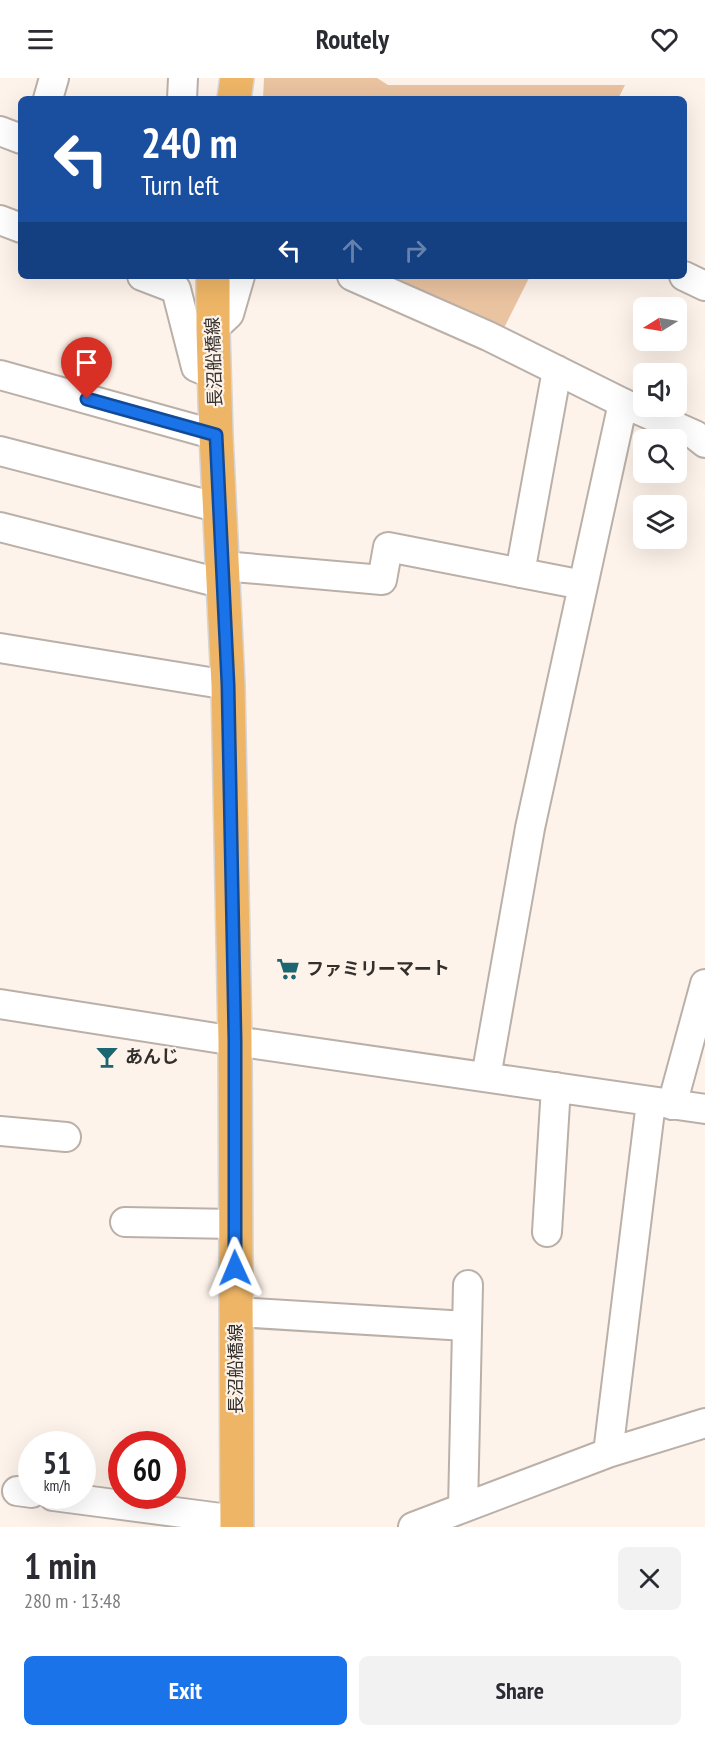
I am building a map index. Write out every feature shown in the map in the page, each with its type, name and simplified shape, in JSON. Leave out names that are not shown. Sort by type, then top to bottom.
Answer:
[{"type":"main road","points":[[234,96],[237,78]]},
{"type":"main road","name":"長沼船橋線","points":[[213,279],[216,435],[228,685],[235,1041],[237,1524]]},
{"type":"street","points":[[49,96],[54,78]]},
{"type":"street","points":[[182,96],[183,78]]},
{"type":"street","points":[[0,131],[18,138]]},
{"type":"street","points":[[0,220],[18,227]]},
{"type":"street","points":[[687,277],[705,286]]},
{"type":"street","points":[[150,279],[176,289],[196,367],[215,375]]},
{"type":"street","points":[[213,329],[229,314],[239,279]]},
{"type":"street","points":[[359,279],[488,336],[623,403],[702,433]]},
{"type":"street","points":[[520,573],[557,370]]},
{"type":"street","points":[[0,375],[216,435]]},
{"type":"street","points":[[486,1077],[530,828],[623,403]]},
{"type":"street","points":[[0,451],[220,508]]},
{"type":"street","points":[[0,527],[223,575],[382,580],[388,547],[583,585]]},
{"type":"street","points":[[0,648],[228,685]]},
{"type":"street","points":[[608,1453],[662,1103],[705,984]]},
{"type":"street","points":[[0,1004],[235,1041],[705,1109]]},
{"type":"street","points":[[547,1232],[556,1087]]},
{"type":"street","points":[[0,1131],[66,1137]]},
{"type":"street","points":[[125,1222],[234,1224]]},
{"type":"street","points":[[463,1508],[468,1285]]},
{"type":"street","points":[[236,1312],[466,1326]]},
{"type":"street","points":[[425,1525],[463,1508],[608,1453],[705,1423]]},
{"type":"street","points":[[96,1503],[237,1524]]},
{"type":"shaded area","points":[[264,78],[377,78],[388,85],[625,85],[620,96],[263,96]]},
{"type":"shaded area","points":[[391,279],[528,279],[504,328]]},
{"type":"place","name":"ファミリーマート","points":[[288,969]]},
{"type":"place","name":"あんじ","points":[[107,1057]]},
{"type":"route","points":[[87,399],[216,435],[228,685],[235,1041],[235,1268]]}]
